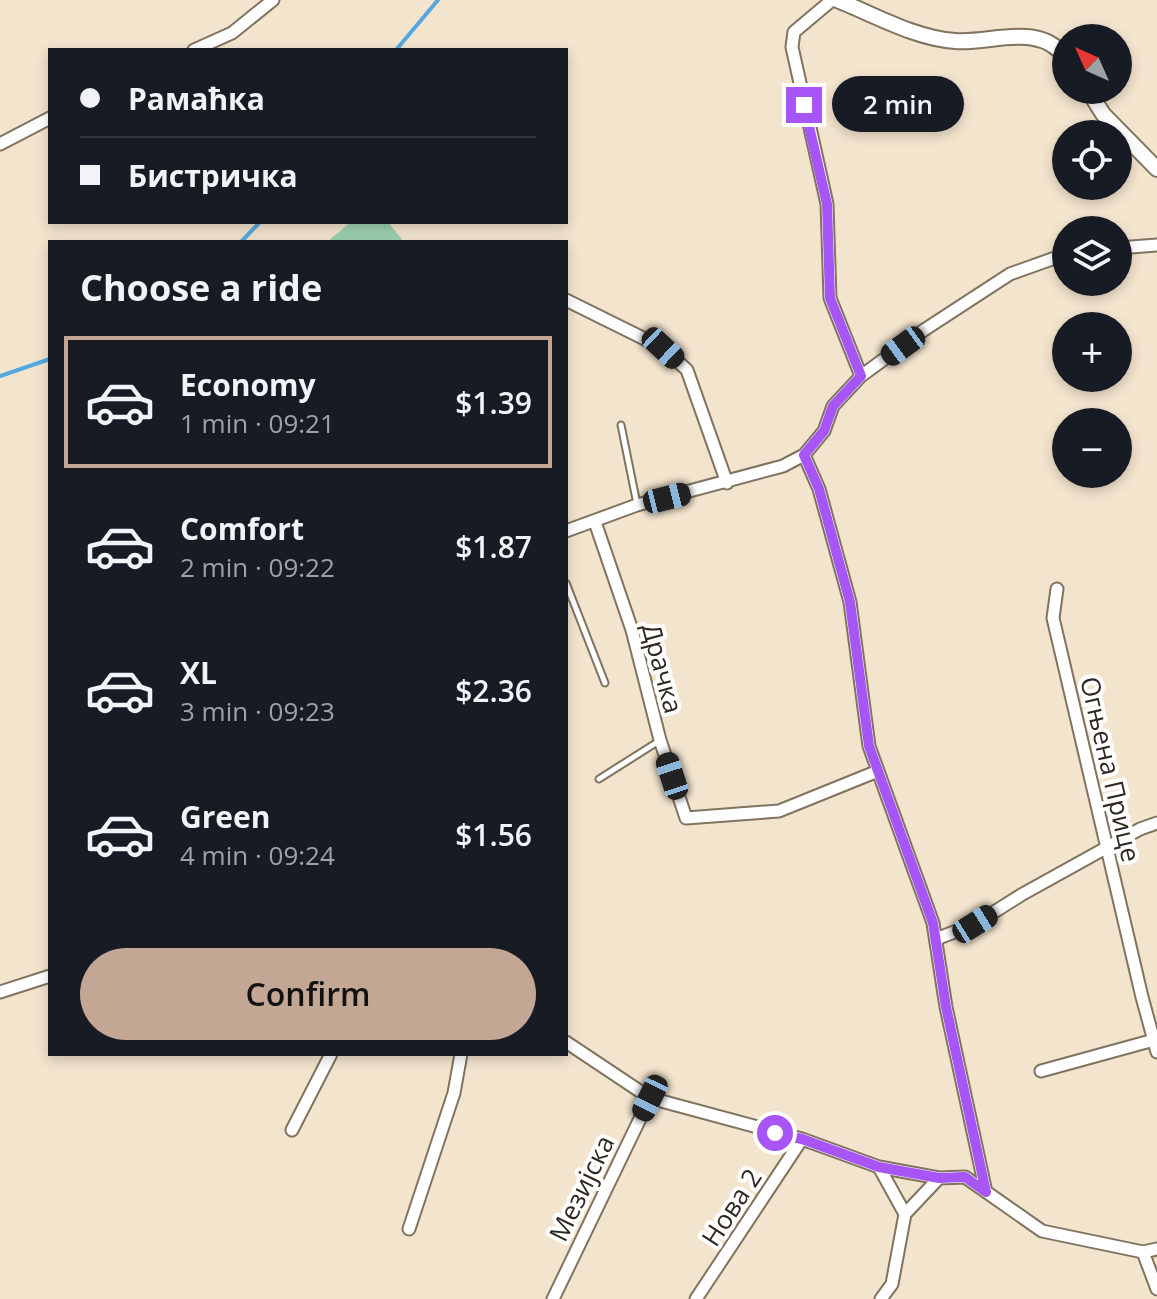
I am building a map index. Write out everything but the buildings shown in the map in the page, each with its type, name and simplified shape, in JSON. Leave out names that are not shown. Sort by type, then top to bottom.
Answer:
[{"type":"street","points":[[198,48],[232,33],[273,0]]},
{"type":"street","points":[[861,376],[830,298],[827,204],[792,47],[794,32],[835,0],[926,36],[957,42],[1031,37],[1052,44]]},
{"type":"street","points":[[1097,104],[1157,169]]},
{"type":"street","points":[[0,144],[48,119]]},
{"type":"street","points":[[1132,247],[1157,245]]},
{"type":"street","points":[[568,530],[637,505],[783,466],[804,455],[824,431],[833,406],[861,376],[1010,274],[1052,259]]},
{"type":"street","points":[[568,301],[663,348],[687,370],[727,483]]},
{"type":"street","points":[[804,455],[819,489],[850,602],[869,746],[933,923],[946,1007],[986,1192]]},
{"type":"street","name":"Драчка","points":[[595,522],[632,630],[660,740],[686,818],[779,811],[878,771]]},
{"type":"street","name":"Огњена Прице","points":[[1057,589],[1053,618],[1155,1046]]},
{"type":"street","points":[[936,939],[975,924],[1021,895],[1157,823]]},
{"type":"street","points":[[0,992],[48,977]]},
{"type":"street","points":[[568,1043],[650,1098],[802,1139],[879,1167],[939,1178],[965,1177],[1042,1231],[1143,1252],[1157,1249]]},
{"type":"street","points":[[1041,1071],[1155,1046]]},
{"type":"street","points":[[292,1130],[330,1056]]},
{"type":"street","points":[[409,1229],[454,1093],[461,1056]]},
{"type":"street","name":"Мезијска","points":[[553,1299],[650,1098]]},
{"type":"street","name":"Нова 2","points":[[696,1299],[802,1139]]},
{"type":"street","points":[[879,1167],[905,1214]]},
{"type":"street","points":[[881,1299],[892,1284],[905,1214],[939,1178]]},
{"type":"street","points":[[1143,1252],[1157,1289]]},
{"type":"lane","points":[[621,425],[637,505]]},
{"type":"lane","points":[[568,588],[605,683]]},
{"type":"lane","points":[[599,779],[660,740]]},
{"type":"green space","points":[[349,224],[390,224],[402,240],[329,240]]},
{"type":"waterway","points":[[398,48],[438,0]]},
{"type":"waterway","points":[[243,240],[258,224]]},
{"type":"waterway","points":[[0,376],[48,360]]},
{"type":"route","points":[[775,1133],[802,1139],[879,1167],[939,1178],[965,1177],[986,1192],[946,1007],[933,923],[869,746],[850,602],[819,489],[804,455],[824,431],[833,406],[861,376],[830,298],[827,204],[804,105]]}]
